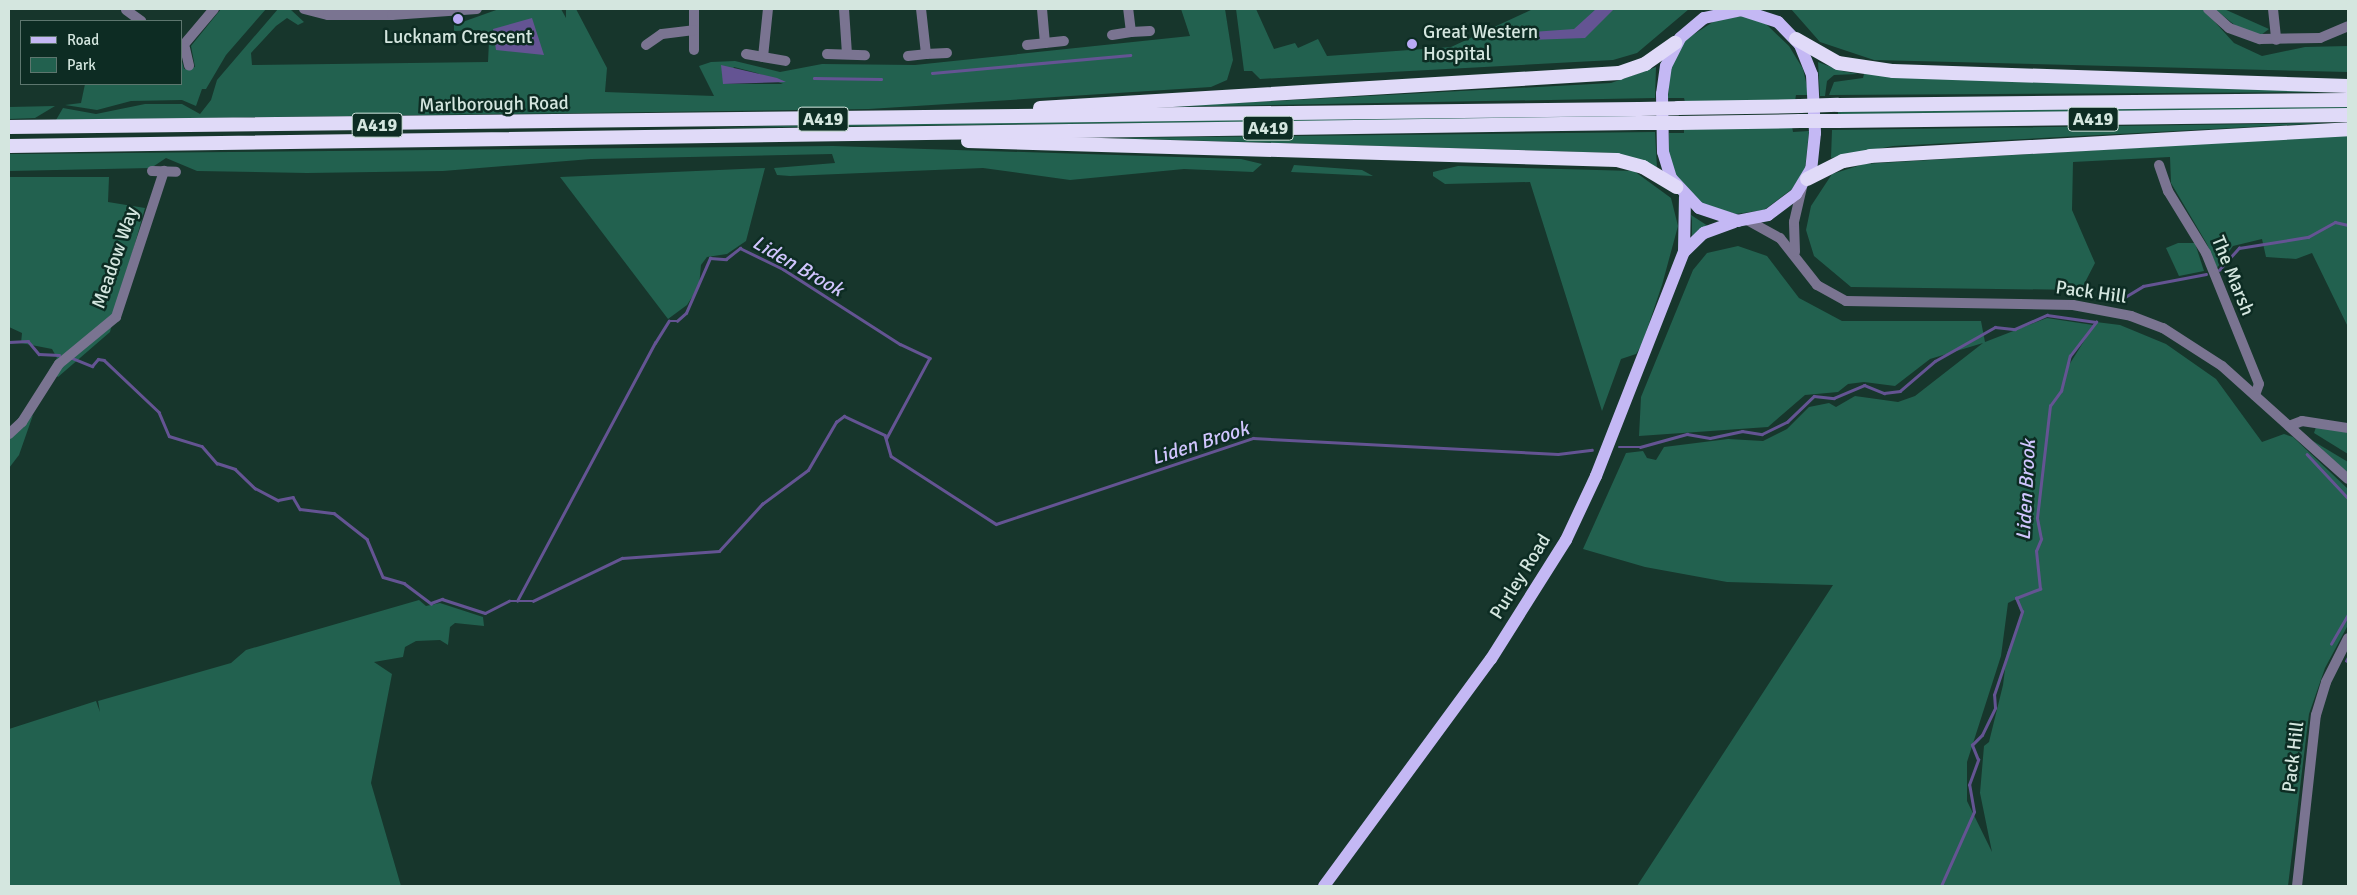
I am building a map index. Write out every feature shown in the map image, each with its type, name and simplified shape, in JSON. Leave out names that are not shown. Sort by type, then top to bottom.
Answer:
[{"type":"highway","name":"A419","points":[[1796,39],[1838,63],[1885,71],[2348,86]]},
{"type":"highway","name":"A419","points":[[920,118],[1619,73],[1645,64],[1675,43]]},
{"type":"highway","name":"A419","points":[[920,118],[2348,100]]},
{"type":"highway","name":"A419","points":[[898,136],[1800,121],[2348,115]]},
{"type":"highway","name":"Marlborough Road","points":[[9,127],[920,118]]},
{"type":"highway","name":"A419","points":[[1805,182],[1843,161],[1870,156],[2348,129]]},
{"type":"highway","name":"A419","points":[[898,136],[1617,160],[1643,167],[1680,192]]},
{"type":"highway","name":"Marlborough Road","points":[[9,146],[898,136]]},
{"type":"main road","points":[[1706,9],[1675,43],[1664,76],[1662,125],[1664,160],[1680,192],[1706,212],[1743,220]]},
{"type":"main road","points":[[1773,9],[1778,22],[1796,39],[1810,67],[1814,95],[1814,154],[1805,182]]},
{"type":"main road","points":[[1696,22],[1735,10],[1778,22]]},
{"type":"main road","name":"Purley Road","points":[[1324,886],[1545,578],[1596,476],[1684,252],[1704,233],[1780,208],[1805,182]]},
{"type":"main road","name":"Purley Road","points":[[1680,192],[1684,252]]},
{"type":"street","points":[[189,66],[183,48],[214,9]]},
{"type":"street","points":[[304,9],[328,15],[477,9]]},
{"type":"street","points":[[694,9],[694,50]]},
{"type":"street","points":[[764,57],[768,9]]},
{"type":"street","points":[[844,9],[847,54]]},
{"type":"street","points":[[921,9],[926,54]]},
{"type":"street","points":[[1042,9],[1045,43]]},
{"type":"street","points":[[1128,9],[1131,32]]},
{"type":"street","points":[[2208,9],[2238,32],[2276,40],[2320,38],[2348,26]]},
{"type":"street","points":[[2273,9],[2276,40]]},
{"type":"street","points":[[126,10],[140,20]]},
{"type":"street","points":[[646,45],[662,34],[694,30]]},
{"type":"street","points":[[1112,35],[1150,30]]},
{"type":"street","points":[[1027,45],[1064,41]]},
{"type":"street","points":[[908,56],[947,53]]},
{"type":"street","points":[[746,54],[784,61]]},
{"type":"street","points":[[827,54],[864,55]]},
{"type":"street","name":"The Marsh","points":[[2164,170],[2206,253],[2260,384],[2255,395]]},
{"type":"street","points":[[152,171],[176,172]]},
{"type":"street","name":"Meadow Way","points":[[9,434],[22,422],[59,364],[116,317],[164,171]]},
{"type":"street","points":[[1795,252],[1794,222],[1805,182]]},
{"type":"street","name":"Pack Hill","points":[[1743,220],[1774,234],[1795,252],[1817,285],[1853,303],[2056,304],[2131,316],[2191,343],[2255,395],[2348,479]]},
{"type":"street","points":[[2289,426],[2302,421],[2348,428]]},
{"type":"street","name":"Pack Hill","points":[[2297,886],[2315,722],[2326,682],[2348,638]]},
{"type":"green space","points":[[221,9],[266,9],[226,55],[206,89],[202,89],[196,106],[182,100],[131,101],[97,110],[65,105],[81,103],[85,85],[182,85],[182,62],[184,69],[195,67],[191,46]]},
{"type":"green space","points":[[278,9],[290,9],[304,22],[298,25],[287,18],[276,26],[251,53],[252,65],[488,62],[489,41],[480,30],[454,31],[454,25],[499,9],[561,9],[566,18],[566,9],[576,9],[607,68],[605,92],[714,96],[699,66],[711,62],[735,61],[780,72],[822,64],[915,65],[1190,36],[1181,9],[1225,9],[1233,60],[1227,80],[1211,87],[869,109],[56,120],[63,108],[96,114],[145,104],[182,104],[200,114],[211,100],[217,80]],"holes":[[[734,67],[757,73],[783,84],[723,84]]]},
{"type":"green space","points":[[1236,9],[1256,9],[1274,49],[1295,43],[1298,48],[1318,39],[1327,56],[1451,47],[1533,9],[1689,9],[1637,53],[1613,60],[1260,79],[1252,71],[1244,71]]},
{"type":"green space","points":[[1791,9],[2203,9],[2234,43],[2262,56],[2305,47],[2348,46],[2348,72],[1874,60],[1820,42]]},
{"type":"green space","points":[[2215,9],[2224,9],[2269,29],[2261,35],[2237,27]]},
{"type":"green space","points":[[1743,16],[1766,24],[1789,46],[1803,69],[1809,95],[1796,95],[1795,101],[1685,102],[1684,98],[1668,98],[1670,70],[1685,40],[1716,20]]},
{"type":"green space","points":[[1818,62],[1842,71],[1858,74],[1834,75],[1827,81],[1825,96],[1820,96]]},
{"type":"green space","points":[[1656,67],[1655,98],[1160,107],[1611,83]]},
{"type":"green space","points":[[1864,74],[2348,92],[1829,95],[1834,82],[1863,78]]},
{"type":"green space","points":[[2348,105],[2348,110],[1838,115],[1838,111]]},
{"type":"green space","points":[[55,106],[35,118],[9,119],[9,107]]},
{"type":"green space","points":[[1638,114],[1638,118],[695,128],[953,122]]},
{"type":"green space","points":[[2326,123],[1893,146],[1831,158],[1832,130]]},
{"type":"green space","points":[[1792,126],[1793,132],[1809,131],[1805,169],[1792,189],[1764,210],[1736,214],[1702,205],[1677,179],[1669,157],[1669,133],[1684,133],[1684,128]]},
{"type":"green space","points":[[1655,132],[1657,168],[1616,153],[1108,138]]},
{"type":"green space","points":[[2348,135],[2348,327],[2312,253],[2296,259],[2266,257],[2262,239],[2233,246],[2217,268],[2207,244],[2171,183],[2170,157],[2073,162],[2072,210],[2095,263],[2081,290],[1851,287],[1814,256],[1806,230],[1811,206],[1832,174],[1864,164]]},
{"type":"green space","points":[[833,146],[1241,159],[1262,164],[1253,172],[1184,169],[1070,180],[983,168],[790,176],[777,175],[774,168],[835,163],[832,154],[591,159],[443,171],[307,173],[197,171],[166,158],[151,168],[9,171],[9,154]]},
{"type":"green space","points":[[1294,165],[1362,170],[1373,176],[1291,172]]},
{"type":"green space","points":[[1458,166],[1634,171],[1671,198],[1678,226],[1662,285],[1642,344],[1636,354],[1621,359],[1602,411],[1530,182],[1445,184],[1433,176],[1433,172]]},
{"type":"green space","points":[[765,168],[746,241],[727,254],[707,257],[701,265],[699,286],[687,305],[668,319],[560,177]]},
{"type":"green space","points":[[9,177],[109,177],[108,202],[145,208],[110,332],[58,377],[49,370],[57,358],[52,349],[21,343],[22,333],[9,327]]},
{"type":"green space","points":[[1691,215],[1708,226],[1692,236],[1692,221]]},
{"type":"green space","points":[[2178,243],[2195,243],[2204,271],[2179,276],[2166,248]]},
{"type":"green space","points":[[1738,246],[1767,256],[1799,298],[1842,321],[1981,321],[1985,342],[2047,318],[2093,325],[2070,356],[2069,365],[2096,322],[2120,325],[2166,344],[2216,379],[2262,442],[2284,434],[2293,437],[2348,489],[2348,625],[2325,668],[2309,714],[2288,886],[1637,886],[1833,585],[1727,582],[1645,567],[1583,549],[1626,453],[1643,451],[1647,458],[1656,460],[1664,447],[1728,439],[1763,441],[1787,429],[1809,407],[1829,403],[1836,407],[1855,396],[1898,402],[1915,396],[1983,343],[1930,359],[1895,386],[1864,382],[1848,384],[1838,392],[1805,395],[1768,427],[1639,436],[1641,397],[1693,270],[1707,253]],"holes":[[[2016,599],[2022,615],[2007,653],[2003,685],[1989,742],[1984,746],[1980,793],[1992,852],[1967,801],[1967,762],[2001,656],[2008,603]]]},
{"type":"green space","points":[[33,415],[19,455],[9,468],[9,437]]},
{"type":"green space","points":[[2316,427],[2348,432],[2348,454],[2314,433]]},
{"type":"green space","points":[[2313,441],[2348,462],[2348,473]]},
{"type":"green space","points":[[419,600],[426,606],[440,603],[483,617],[484,626],[455,623],[450,627],[448,645],[440,640],[416,641],[405,647],[403,657],[374,662],[392,674],[371,783],[401,886],[9,886],[9,729],[96,701],[100,712],[98,701],[231,663],[246,650]]},
{"type":"shaded area","points":[[1596,9],[1614,9],[1585,38],[1529,40],[1527,34],[1532,32],[1574,29]]},
{"type":"shaded area","points":[[532,18],[544,55],[496,50],[493,29]]},
{"type":"shaded area","points":[[721,65],[777,78],[786,82],[723,84]]},
{"type":"waterway","points":[[932,73],[1130,55]]},
{"type":"waterway","points":[[814,78],[881,79]]},
{"type":"waterway","name":"Liden Brook","points":[[2219,270],[2239,248],[2308,237],[2335,222],[2348,225]]},
{"type":"waterway","name":"Liden Brook","points":[[517,601],[655,343],[669,321],[677,321],[686,313],[710,258],[726,259],[740,248],[783,269],[900,344],[930,358],[887,438]]},
{"type":"waterway","name":"Liden Brook","points":[[2125,297],[2143,286],[2206,274]]},
{"type":"waterway","name":"Liden Brook","points":[[1619,447],[1640,447],[1687,434],[1710,438],[1742,431],[1762,434],[1787,422],[1814,396],[1834,398],[1864,385],[1884,393],[1900,391],[1935,361],[1995,327],[2015,329],[2047,315],[2096,322]]},
{"type":"waterway","name":"Liden Brook","points":[[1941,886],[1974,812],[1969,785],[1978,760],[1972,745],[1982,735],[1995,708],[1994,695],[2022,612],[2016,598],[2040,589],[2036,551],[2041,539],[2037,518],[2050,406],[2061,391],[2070,356],[2096,322]]},
{"type":"waterway","name":"Liden Brook","points":[[9,342],[28,341],[39,354],[59,355]]},
{"type":"waterway","name":"Liden Brook","points":[[72,358],[92,366],[98,359],[104,360],[159,412],[169,436],[202,446],[217,463],[235,469],[255,488],[278,500],[293,497],[300,509],[334,513],[367,539],[383,577],[404,583],[431,603],[442,599],[485,613],[509,601],[533,601],[622,558],[719,551],[762,504],[808,470],[836,422],[844,416],[885,435],[891,456],[996,524],[1253,438],[1558,454],[1592,450]]},
{"type":"waterway","points":[[2307,454],[2348,498]]},
{"type":"waterway","points":[[2331,644],[2348,614]]},
{"type":"waterway","points":[[2346,661],[2348,657]]},
{"type":"place","name":"Lucknam Crescent","points":[[458,19]]},
{"type":"place","name":"Great Western Hospital","points":[[1412,44]]}]
